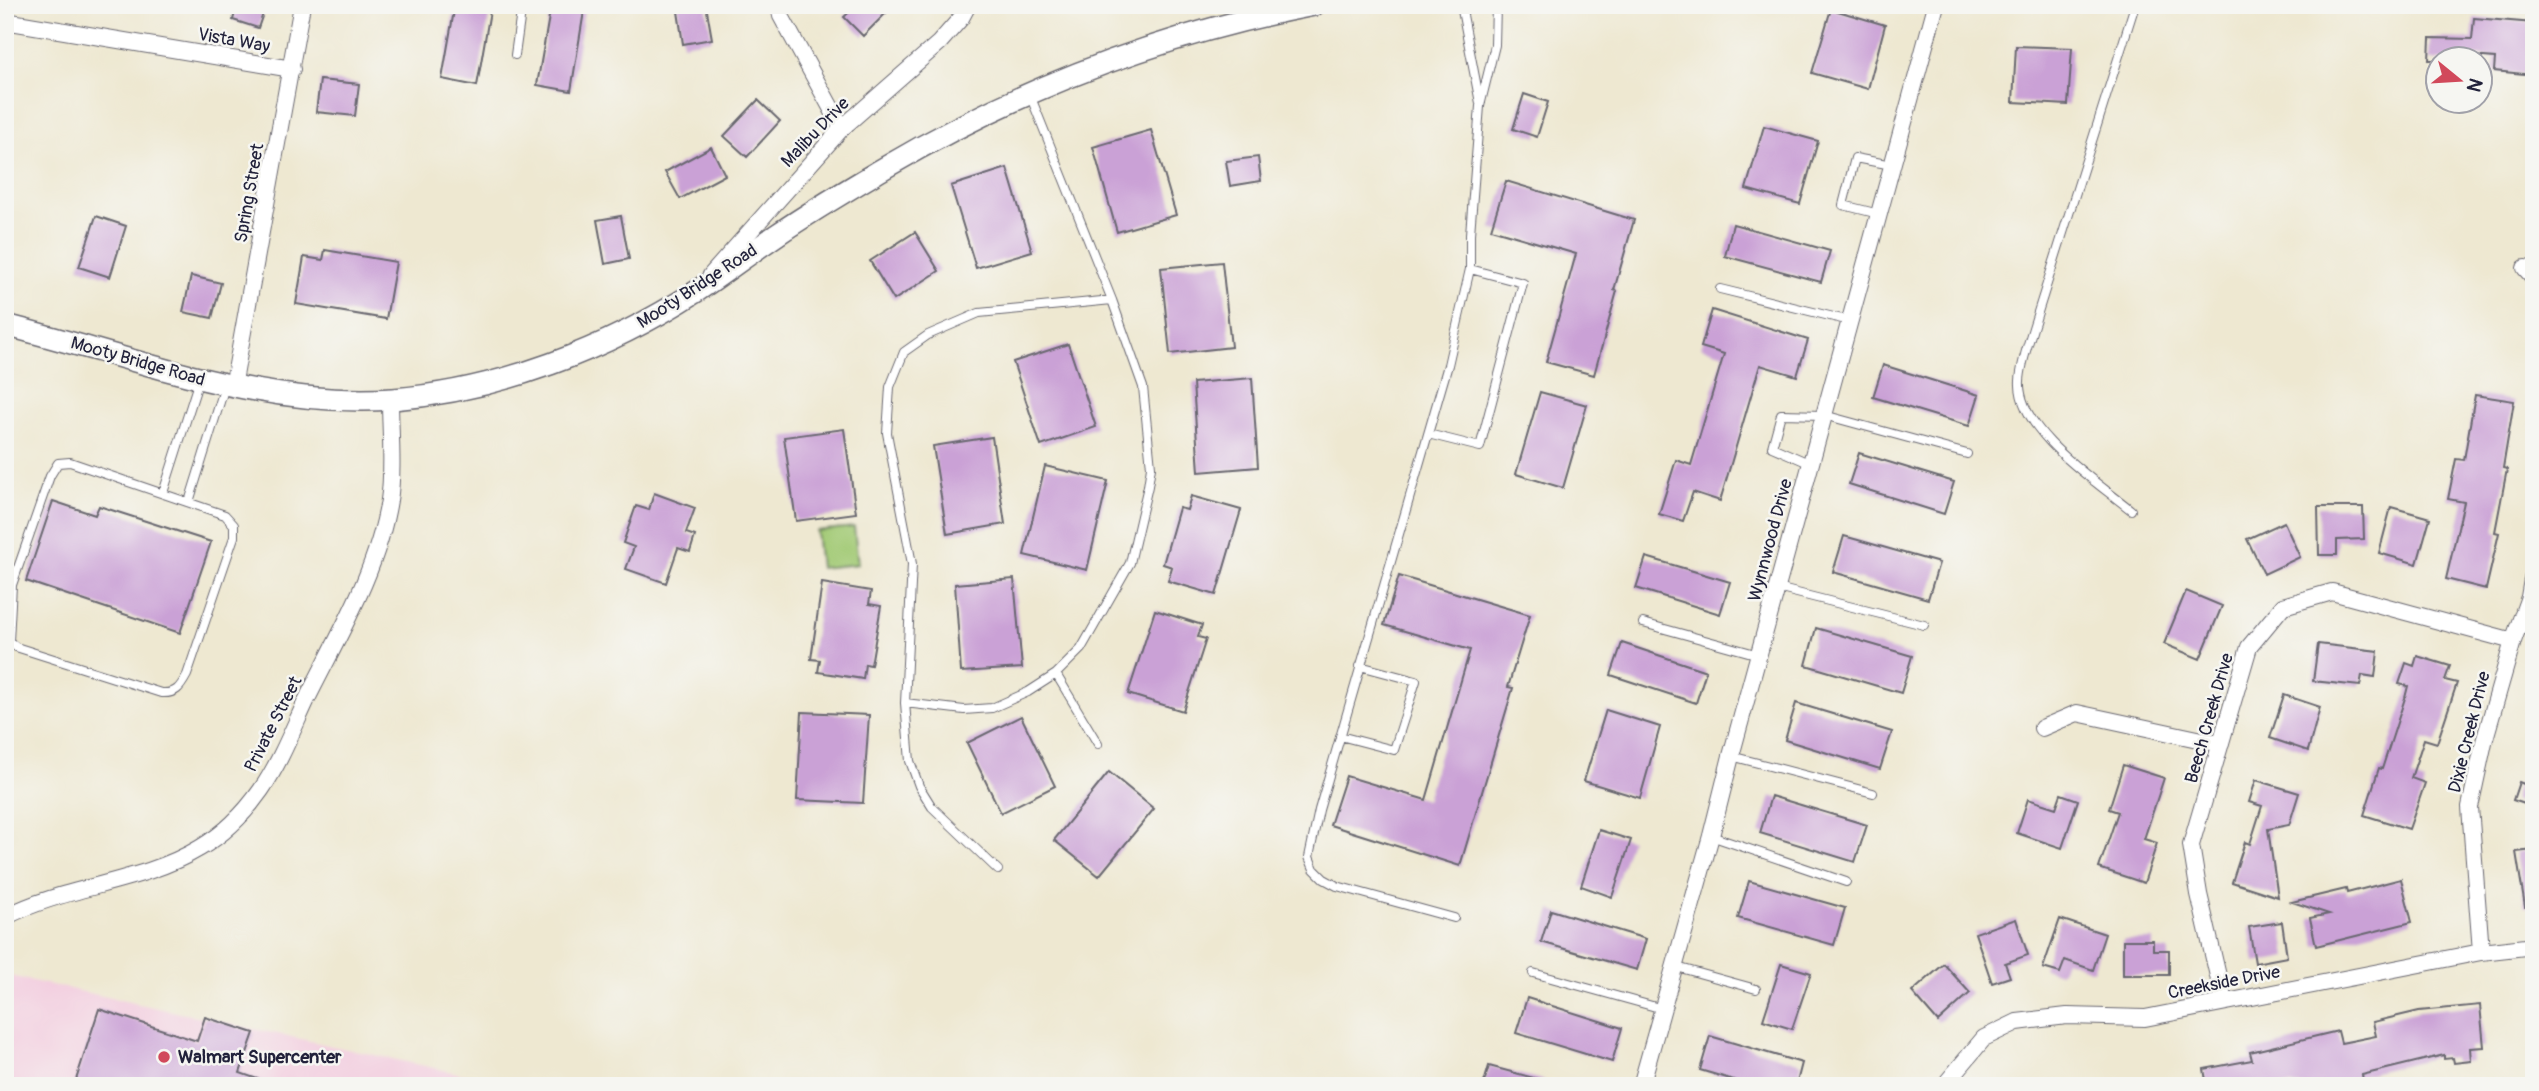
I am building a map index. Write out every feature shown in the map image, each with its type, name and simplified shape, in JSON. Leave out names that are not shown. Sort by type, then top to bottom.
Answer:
[{"type":"main road","name":"Mooty Bridge Road","points":[[5,325],[76,342],[199,380],[307,397],[390,399],[463,389],[539,369],[638,325],[695,292],[839,195],[941,136],[1029,92],[1178,38],[1314,5]]},
{"type":"street","name":"Spring Street","points":[[229,386],[292,69],[302,5]]},
{"type":"street","points":[[779,5],[780,16],[842,128]]},
{"type":"street","name":"Malibu Drive","points":[[695,292],[842,128],[939,43],[961,18],[968,5]]},
{"type":"street","name":"Wynnwood Drive","points":[[1641,1086],[1712,836],[1731,756],[1937,5]]},
{"type":"street","name":"Vista Way","points":[[5,21],[292,69]]},
{"type":"street","name":"Private Street","points":[[5,916],[46,899],[146,872],[185,857],[228,827],[261,789],[344,626],[378,550],[390,498],[390,399]]},
{"type":"street","name":"Dixie Creek Drive","points":[[2481,951],[2470,807],[2484,742],[2513,641],[2529,597],[2534,568]]},
{"type":"street","name":"Beech Creek Drive","points":[[2224,1002],[2199,894],[2191,845],[2249,647],[2283,606],[2332,592],[2513,641]]},
{"type":"street","points":[[2042,728],[2077,713],[2221,744]]},
{"type":"street","name":"Creekside Drive","points":[[1947,1086],[1948,1081],[1984,1038],[2017,1023],[2067,1016],[2145,1018],[2481,951],[2534,946]]},
{"type":"lane","points":[[515,55],[522,5]]},
{"type":"lane","points":[[1461,5],[1480,106]]},
{"type":"lane","points":[[1454,918],[1337,886],[1314,869],[1309,857],[1340,736],[1448,365],[1470,269],[1470,234],[1480,106],[1495,45],[1496,5]]},
{"type":"lane","points":[[2131,510],[2057,450],[2035,424],[2025,406],[2020,383],[2033,328],[2135,5]]},
{"type":"lane","points":[[905,703],[964,710],[992,708],[1028,692],[1056,674],[1081,649],[1130,563],[1151,467],[1143,387],[1112,300],[1029,92]]},
{"type":"lane","points":[[1879,214],[1843,205],[1855,158],[1892,165]]},
{"type":"lane","points":[[1428,434],[1480,447],[1520,295],[1523,283],[1470,269]]},
{"type":"lane","points":[[1720,289],[1850,321]]},
{"type":"lane","points":[[998,870],[932,807],[919,786],[911,761],[905,703],[912,564],[887,433],[890,387],[904,352],[928,335],[979,313],[1112,300]]},
{"type":"lane","points":[[163,493],[199,380]]},
{"type":"lane","points":[[189,502],[229,386]]},
{"type":"lane","points":[[1811,464],[1772,447],[1780,414],[1824,415],[1967,454]]},
{"type":"lane","points":[[70,462],[163,493],[225,515],[234,525],[234,537],[187,675],[180,688],[172,694],[160,693],[16,648],[9,641],[12,586],[50,476],[58,463],[70,462]]},
{"type":"lane","points":[[1777,588],[1924,625]]},
{"type":"lane","points":[[1643,623],[1759,655]]},
{"type":"lane","points":[[1340,736],[1394,750],[1416,681],[1360,666]]},
{"type":"lane","points":[[1056,674],[1098,744]]},
{"type":"lane","points":[[1731,756],[1873,793]]},
{"type":"lane","points":[[1712,836],[1846,882]]},
{"type":"lane","points":[[1674,966],[1756,989]]},
{"type":"lane","points":[[1533,973],[1663,1009]]},
{"type":"shaded area","points":[[5,975],[517,1086],[5,1086]]},
{"type":"green space","points":[[854,527],[858,564],[820,568],[816,531]]},
{"type":"building","points":[[237,5],[266,5],[258,28],[233,20]]},
{"type":"building","points":[[455,5],[491,5],[477,86],[442,79]]},
{"type":"building","points":[[551,5],[585,5],[571,91],[537,85]]},
{"type":"building","points":[[677,5],[706,5],[712,39],[683,44]]},
{"type":"building","points":[[857,5],[894,5],[863,36],[844,17]]},
{"type":"building","points":[[1831,9],[1885,25],[1868,89],[1812,73]]},
{"type":"building","points":[[2474,18],[2534,23],[2534,75],[2494,71],[2494,46],[2430,46],[2430,38],[2472,39]]},
{"type":"building","points":[[2016,46],[2072,48],[2068,105],[2013,102]]},
{"type":"building","points":[[320,80],[359,84],[355,116],[316,112]]},
{"type":"building","points":[[1524,94],[1548,102],[1537,137],[1513,129]]},
{"type":"building","points":[[758,100],[780,121],[747,157],[724,136]]},
{"type":"building","points":[[1764,126],[1818,141],[1800,204],[1746,189]]},
{"type":"building","points":[[1151,130],[1176,215],[1117,232],[1093,147]]},
{"type":"building","points":[[711,147],[725,175],[680,199],[665,172]]},
{"type":"building","points":[[1258,157],[1261,181],[1230,186],[1226,161]]},
{"type":"building","points":[[1007,168],[1032,251],[976,268],[951,186]]},
{"type":"building","points":[[1506,181],[1634,220],[1594,375],[1546,362],[1576,254],[1491,229]]},
{"type":"building","points":[[96,216],[126,226],[110,277],[79,267]]},
{"type":"building","points":[[621,216],[629,259],[605,264],[597,220]]},
{"type":"building","points":[[1733,224],[1830,251],[1821,282],[1725,256]]},
{"type":"building","points":[[915,232],[939,271],[894,300],[870,261]]},
{"type":"building","points":[[325,250],[396,262],[386,319],[296,304],[304,257],[323,260]]},
{"type":"building","points":[[1222,262],[1231,347],[1170,354],[1161,268]]},
{"type":"building","points":[[191,276],[221,283],[212,318],[183,312]]},
{"type":"building","points":[[1712,310],[1808,340],[1797,376],[1760,365],[1720,501],[1693,492],[1683,521],[1659,514],[1676,460],[1691,465],[1724,354],[1701,347]]},
{"type":"building","points":[[1068,344],[1096,427],[1041,446],[1013,362]]},
{"type":"building","points":[[1883,365],[1979,395],[1969,426],[1873,397]]},
{"type":"building","points":[[1252,378],[1258,467],[1199,472],[1193,383]]},
{"type":"building","points":[[1540,392],[1587,405],[1563,488],[1516,474]]},
{"type":"building","points":[[2475,395],[2514,401],[2503,468],[2507,469],[2495,532],[2499,533],[2486,589],[2446,579],[2464,502],[2448,499],[2456,459],[2464,460]]},
{"type":"building","points":[[844,429],[856,513],[796,521],[784,437]]},
{"type":"building","points":[[992,437],[1005,524],[947,534],[933,446]]},
{"type":"building","points":[[1859,453],[1954,482],[1944,514],[1849,484]]},
{"type":"building","points":[[1045,466],[1108,481],[1087,570],[1024,555]]},
{"type":"building","points":[[654,493],[695,508],[686,533],[695,536],[690,552],[678,548],[666,583],[626,569],[634,547],[623,543],[636,506],[649,510]]},
{"type":"building","points":[[1191,496],[1241,510],[1216,595],[1168,581],[1172,567],[1163,564],[1179,508],[1187,510]]},
{"type":"building","points":[[53,501],[95,515],[99,506],[211,542],[180,633],[26,581]]},
{"type":"building","points":[[2318,507],[2363,507],[2364,539],[2337,540],[2337,555],[2319,555]]},
{"type":"building","points":[[2391,507],[2430,518],[2417,564],[2379,553]]},
{"type":"building","points":[[2284,522],[2300,557],[2264,574],[2247,539]]},
{"type":"building","points":[[1844,536],[1939,563],[1928,599],[1833,572]]},
{"type":"building","points":[[1646,557],[1730,582],[1720,614],[1636,588]]},
{"type":"building","points":[[1399,576],[1530,615],[1508,687],[1513,688],[1460,866],[1330,825],[1346,776],[1426,800],[1470,650],[1384,625]]},
{"type":"building","points":[[1014,579],[1022,668],[961,672],[955,584]]},
{"type":"building","points":[[822,583],[871,591],[869,604],[881,606],[871,665],[865,664],[863,679],[818,672],[820,660],[811,659]]},
{"type":"building","points":[[2186,591],[2222,606],[2200,659],[2164,644]]},
{"type":"building","points":[[1155,610],[1202,625],[1198,637],[1206,639],[1183,711],[1128,694]]},
{"type":"building","points":[[1816,628],[1912,656],[1901,693],[1806,665]]},
{"type":"building","points":[[1622,643],[1706,671],[1696,703],[1611,675]]},
{"type":"building","points":[[2318,644],[2378,651],[2375,677],[2362,675],[2360,686],[2313,681]]},
{"type":"building","points":[[2417,656],[2450,666],[2445,680],[2457,683],[2437,743],[2424,739],[2411,778],[2425,783],[2409,829],[2364,815],[2405,698],[2408,686],[2399,684],[2406,663],[2414,666]]},
{"type":"building","points":[[2284,695],[2320,707],[2308,751],[2270,738]]},
{"type":"building","points":[[1796,703],[1892,732],[1880,769],[1785,740]]},
{"type":"building","points":[[1606,710],[1660,727],[1640,798],[1584,781]]},
{"type":"building","points":[[802,712],[869,715],[863,803],[797,800]]},
{"type":"building","points":[[1021,716],[1055,786],[1001,813],[967,743]]},
{"type":"building","points":[[2123,765],[2164,778],[2144,839],[2157,843],[2144,883],[2099,868],[2118,812],[2109,809]]},
{"type":"building","points":[[1109,772],[1154,809],[1099,876],[1054,840]]},
{"type":"building","points":[[2256,780],[2299,793],[2289,825],[2268,829],[2278,897],[2232,882],[2245,842],[2250,844],[2262,806],[2249,802]]},
{"type":"building","points":[[2519,782],[2534,788],[2534,807],[2513,800]]},
{"type":"building","points":[[2061,794],[2078,800],[2062,848],[2017,833],[2028,799],[2056,808]]},
{"type":"building","points":[[1771,796],[1867,825],[1855,862],[1760,833]]},
{"type":"building","points":[[1599,830],[1631,840],[1612,897],[1581,886]]},
{"type":"building","points":[[2534,850],[2534,907],[2525,907],[2516,852]]},
{"type":"building","points":[[2401,879],[2412,922],[2316,946],[2310,918],[2329,914],[2292,902],[2346,889],[2347,893]]},
{"type":"building","points":[[1749,881],[1845,908],[1834,945],[1738,918]]},
{"type":"building","points":[[1551,910],[1646,939],[1637,970],[1541,942]]},
{"type":"building","points":[[2016,919],[2028,955],[2005,963],[2010,977],[1992,983],[1975,933]]},
{"type":"building","points":[[2060,919],[2105,934],[2093,970],[2065,960],[2060,973],[2043,968]]},
{"type":"building","points":[[2282,922],[2287,957],[2255,963],[2249,927]]},
{"type":"building","points":[[2123,940],[2153,940],[2153,950],[2169,950],[2169,975],[2123,975]]},
{"type":"building","points":[[1781,964],[1811,973],[1792,1029],[1763,1020]]},
{"type":"building","points":[[1944,964],[1970,993],[1938,1022],[1912,992]]},
{"type":"building","points":[[1527,998],[1622,1028],[1612,1062],[1516,1033]]},
{"type":"building","points":[[2480,1005],[2484,1047],[2470,1048],[2471,1061],[2454,1063],[2453,1058],[2444,1059],[2444,1055],[2362,1075],[2363,1079],[2332,1086],[2207,1086],[2204,1069],[2252,1060],[2250,1052],[2338,1031],[2341,1043],[2376,1036],[2373,1022],[2419,1011]]},
{"type":"building","name":"Walmart Supercenter","points":[[99,1009],[197,1041],[205,1017],[254,1033],[240,1073],[269,1083],[269,1086],[74,1086]]},
{"type":"building","points":[[1710,1036],[1802,1063],[1796,1086],[1754,1086],[1700,1070]]},
{"type":"building","points":[[1489,1066],[1545,1081],[1544,1086],[1483,1086]]},
{"type":"place","name":"Walmart Supercenter","points":[[164,1057]]}]
